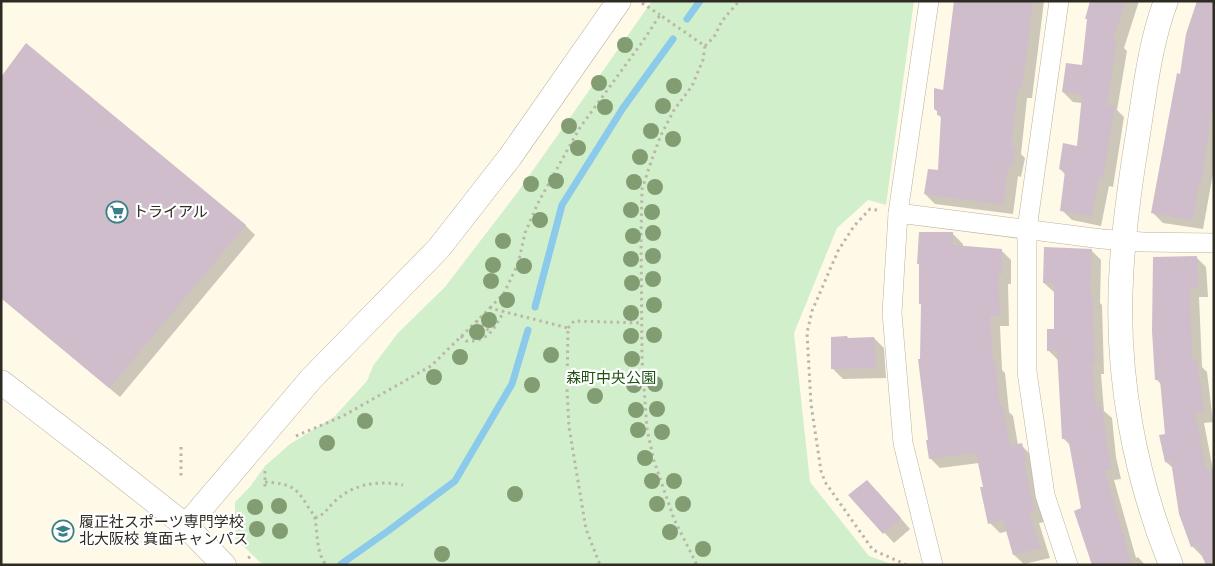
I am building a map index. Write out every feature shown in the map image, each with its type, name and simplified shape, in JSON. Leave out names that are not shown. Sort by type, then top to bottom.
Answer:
[{"type":"street","points":[[929,1],[898,213],[892,313],[903,443],[933,565]]},
{"type":"street","points":[[1059,1],[1027,229],[1027,372],[1046,495],[1068,565]]},
{"type":"street","points":[[1166,1],[1160,17],[1148,69],[1123,240],[1120,282],[1120,333],[1126,391],[1135,447],[1157,530],[1171,565]]},
{"type":"street","points":[[186,526],[311,378],[439,248],[630,2]]},
{"type":"street","points":[[898,213],[1123,240],[1214,243]]},
{"type":"street","points":[[1,382],[186,526],[224,565]]},
{"type":"path","points":[[697,565],[674,519],[654,461],[647,429],[642,359],[642,189],[661,135],[674,110],[692,86],[703,60],[705,46],[714,37],[722,21],[739,1]]},
{"type":"path","points":[[630,2],[660,15],[705,46]]},
{"type":"path","points":[[291,438],[343,416],[431,366],[504,292],[518,264],[525,234],[538,203],[579,129],[660,15]]},
{"type":"path","points":[[898,213],[870,209],[854,226],[838,252],[812,311],[806,333],[811,404],[823,477],[873,550],[907,565]]},
{"type":"path","points":[[490,308],[568,328]]},
{"type":"path","points":[[461,336],[466,341],[477,341],[491,332],[504,311]]},
{"type":"path","points":[[476,321],[491,332]]},
{"type":"path","points":[[600,565],[586,529],[568,427],[568,328],[574,321],[642,323]]},
{"type":"path","points":[[181,447],[181,479]]},
{"type":"path","points":[[265,466],[265,488]]},
{"type":"path","points":[[315,518],[324,514],[346,492],[363,485],[386,481],[403,485]]},
{"type":"path","points":[[265,482],[281,484],[295,489],[304,500],[314,518],[320,558],[326,565]]},
{"type":"path","points":[[248,558],[253,555]]},
{"type":"green space","name":"森町中央公園","points":[[652,1],[914,1],[886,205],[868,200],[837,228],[794,333],[810,482],[869,556],[894,565],[263,565],[235,538],[235,502],[249,488],[265,466],[290,444],[334,417],[367,381],[373,366],[398,333],[445,287],[517,193]]},
{"type":"building","points":[[954,1],[1033,1],[1022,89],[1018,88],[1011,146],[1016,147],[1012,167],[1008,167],[1003,205],[924,194],[928,169],[938,170],[941,115],[937,115],[937,111],[934,109],[934,88],[943,90]]},
{"type":"building","points":[[1090,1],[1126,1],[1113,39],[1117,40],[1107,105],[1115,106],[1103,178],[1099,177],[1092,216],[1060,211],[1065,171],[1059,169],[1063,143],[1077,146],[1082,95],[1062,92],[1066,63],[1082,65],[1087,19],[1085,19]]},
{"type":"building","points":[[1197,1],[1214,1],[1214,96],[1201,182],[1199,181],[1193,220],[1151,213],[1177,73],[1180,74],[1186,34]]},
{"type":"building","name":"トライアル","points":[[26,43],[246,225],[109,388],[1,298],[1,77]]},
{"type":"building","points":[[919,232],[953,232],[953,245],[1002,249],[1002,275],[998,274],[1000,316],[990,316],[993,362],[995,361],[1000,406],[1003,405],[1010,446],[1022,443],[1027,462],[1024,462],[1035,512],[1029,514],[1041,548],[1013,555],[1003,520],[988,524],[980,487],[983,487],[976,453],[929,459],[918,359],[920,359],[921,304],[919,304],[919,264],[917,264]]},
{"type":"building","points":[[1044,247],[1092,249],[1090,293],[1092,293],[1095,364],[1092,364],[1096,407],[1102,407],[1112,469],[1105,471],[1132,565],[1092,565],[1074,511],[1081,508],[1068,438],[1062,439],[1057,350],[1047,351],[1047,329],[1054,329],[1054,283],[1043,283]]},
{"type":"building","points":[[1197,256],[1198,287],[1190,288],[1192,360],[1197,361],[1204,412],[1195,413],[1206,470],[1214,469],[1214,565],[1206,565],[1197,545],[1191,547],[1179,514],[1171,461],[1165,462],[1159,435],[1165,434],[1160,380],[1155,380],[1152,331],[1153,257]]},
{"type":"building","points":[[847,336],[848,338],[874,337],[876,368],[831,369],[831,337]]},
{"type":"building","points":[[867,480],[901,518],[883,534],[848,495]]},
{"type":"waterway","points":[[687,19],[700,1]]},
{"type":"waterway","points":[[535,307],[562,205],[623,108],[673,39]]},
{"type":"waterway","points":[[341,564],[455,481],[512,384],[528,330]]},
{"type":"place","name":"トライアル","points":[[117,212]]},
{"type":"place","name":"履正社スポーツ専門学校 北大阪校 箕面キャンパス","points":[[63,531]]}]
